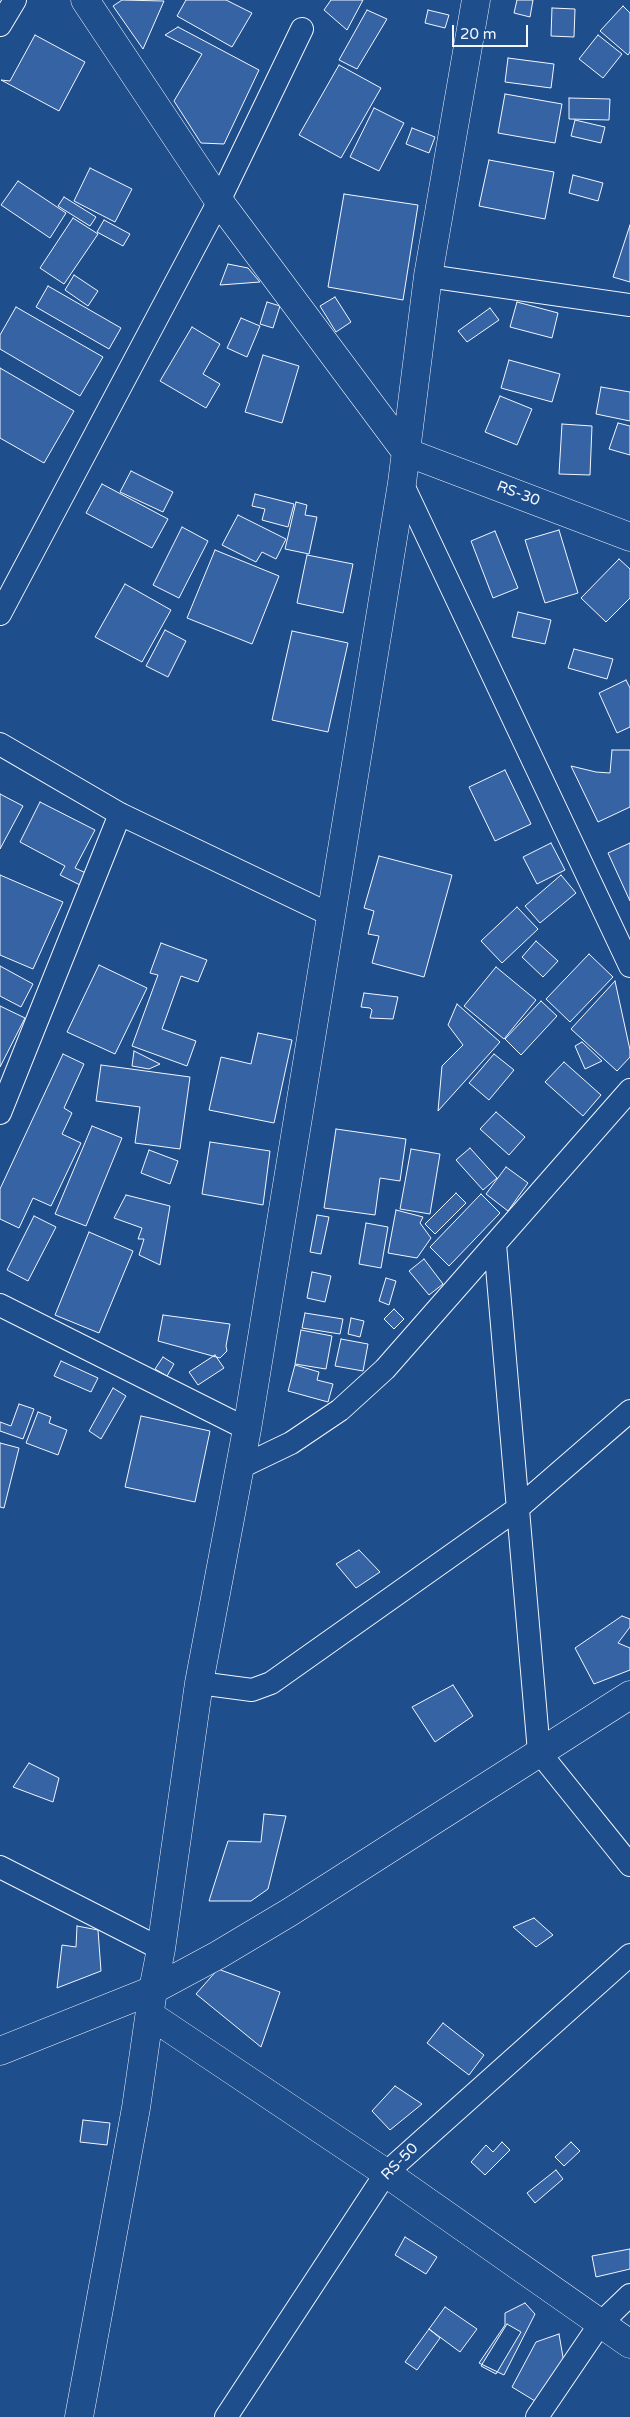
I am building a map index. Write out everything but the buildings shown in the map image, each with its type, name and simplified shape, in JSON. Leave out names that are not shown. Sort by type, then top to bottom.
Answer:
[{"type":"street","points":[[0,25],[15,0]]},
{"type":"street","points":[[85,0],[219,201],[406,452]]},
{"type":"street","points":[[79,2417],[136,2108],[161,1950],[199,1683],[241,1467],[402,483],[428,276],[476,0]]},
{"type":"street","points":[[0,614],[219,201],[302,29]]},
{"type":"street","points":[[428,276],[630,305]]},
{"type":"street","name":"RS-30","points":[[406,452],[630,537]]},
{"type":"street","points":[[402,483],[630,966]]},
{"type":"street","points":[[0,744],[120,814],[331,915]]},
{"type":"street","points":[[0,1113],[120,814]]},
{"type":"street","points":[[241,1467],[291,1443],[340,1410],[385,1370],[630,1090]]},
{"type":"street","points":[[495,1244],[539,1752],[630,1865]]},
{"type":"street","points":[[0,1305],[247,1430]]},
{"type":"street","points":[[199,1683],[252,1690],[271,1682],[517,1509],[630,1411]]},
{"type":"street","points":[[0,2051],[152,2003],[290,1912],[630,1695]]},
{"type":"street","points":[[0,1867],[161,1950]]},
{"type":"street","name":"RS-50","points":[[226,2417],[386,2173],[630,1955]]},
{"type":"street","points":[[152,2003],[386,2173],[630,2344]]},
{"type":"street","points":[[537,2417],[600,2324],[630,2295]]}]
